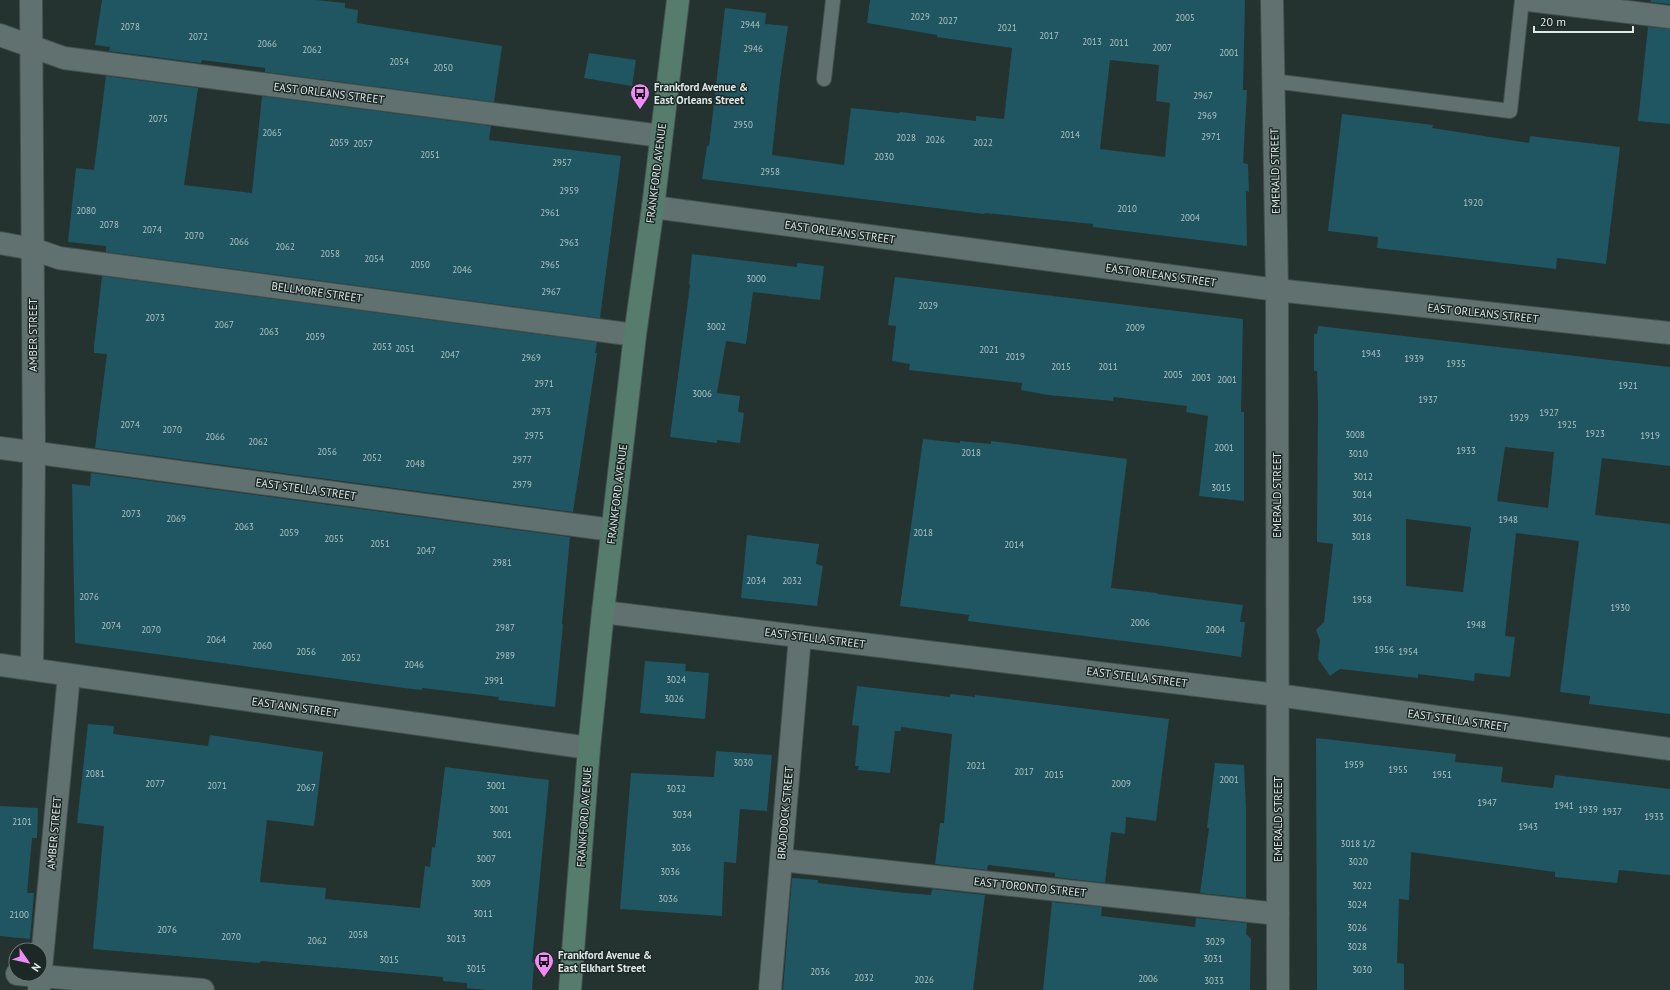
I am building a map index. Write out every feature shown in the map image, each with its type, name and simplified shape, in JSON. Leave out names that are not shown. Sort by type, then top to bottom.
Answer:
[{"type":"main road","name":"FRANKFORD AVENUE","points":[[570,990],[589,748],[603,612],[635,335],[653,207],[678,0]]},
{"type":"street","name":"AMBER STREET","points":[[31,0],[34,452],[32,669]]},
{"type":"street","name":"EMERALD STREET","points":[[1272,0],[1277,290],[1278,990]]},
{"type":"street","points":[[1528,0],[1670,17]]},
{"type":"street","name":"EAST ORLEANS STREET","points":[[0,35],[64,58],[661,136]]},
{"type":"street","name":"EAST ORLEANS STREET","points":[[653,207],[1277,290],[1670,333]]},
{"type":"street","name":"BELLMORE STREET","points":[[0,243],[33,249],[58,258],[635,335]]},
{"type":"street","name":"EAST STELLA STREET","points":[[0,448],[612,530]]},
{"type":"street","name":"EAST STELLA STREET","points":[[603,612],[1278,695],[1670,750]]},
{"type":"street","name":"BRADDOCK STREET","points":[[770,990],[800,636]]},
{"type":"street","name":"EAST ANN STREET","points":[[0,665],[589,748]]},
{"type":"street","name":"AMBER STREET","points":[[40,983],[69,675]]},
{"type":"street","name":"EAST TORONTO STREET","points":[[781,860],[1278,914]]},
{"type":"street","points":[[40,983],[203,990]]},
{"type":"lane","points":[[824,79],[833,0]]},
{"type":"lane","points":[[1273,81],[1510,111],[1522,0]]},
{"type":"building","points":[[102,0],[316,0],[345,3],[345,8],[358,10],[357,23],[502,46],[494,102],[265,72],[265,68],[202,60],[201,63],[109,51],[110,47],[95,45]]},
{"type":"building","points":[[870,0],[1245,0],[1243,90],[1247,90],[1243,163],[1248,164],[1249,192],[1246,191],[1247,246],[1093,227],[1093,224],[984,214],[702,179],[707,146],[709,146],[725,8],[766,13],[765,24],[788,26],[780,80],[772,155],[844,165],[851,108],[976,121],[976,116],[1004,119],[1012,48],[937,37],[937,35],[867,23]],"holes":[[[1110,60],[1159,65],[1156,101],[1170,103],[1165,157],[1100,149]]]},
{"type":"building","points":[[1651,0],[1670,0],[1670,4],[1650,2]]},
{"type":"building","points":[[1648,27],[1670,29],[1670,124],[1638,121]]},
{"type":"building","points":[[589,53],[636,60],[632,86],[584,78]]},
{"type":"building","points":[[106,76],[198,88],[184,185],[252,193],[262,96],[491,126],[489,140],[621,156],[600,318],[106,252],[106,246],[68,242],[76,168],[94,170]]},
{"type":"building","points":[[1342,114],[1433,125],[1432,128],[1529,143],[1530,136],[1620,147],[1606,264],[1557,258],[1556,269],[1377,248],[1378,237],[1328,231]]},
{"type":"building","points":[[692,254],[797,267],[797,263],[824,266],[820,300],[753,292],[746,344],[726,341],[717,393],[740,396],[738,412],[744,413],[740,443],[717,440],[717,443],[670,437],[690,285]]},
{"type":"building","points":[[102,276],[597,342],[595,353],[597,353],[573,512],[95,448],[107,354],[94,353]]},
{"type":"building","points":[[895,277],[1243,319],[1241,412],[1244,412],[1244,501],[1199,496],[1208,416],[1186,412],[1187,406],[1114,397],[1113,401],[1048,395],[1021,390],[1022,383],[909,370],[910,364],[892,361],[896,326],[888,325]]},
{"type":"building","points":[[1318,326],[1670,367],[1670,466],[1602,458],[1595,515],[1670,524],[1670,714],[1589,704],[1590,696],[1560,692],[1579,541],[1516,533],[1505,636],[1515,637],[1510,677],[1475,673],[1474,681],[1418,674],[1418,678],[1340,669],[1330,676],[1318,659],[1320,640],[1316,630],[1324,622],[1333,544],[1317,542],[1318,403],[1317,371],[1314,371],[1314,334],[1317,334]],"holes":[[[1505,447],[1554,452],[1548,508],[1497,501]],[[1406,519],[1471,527],[1463,592],[1406,586]]]},
{"type":"building","points":[[923,439],[960,443],[960,441],[991,444],[991,441],[1127,459],[1111,588],[1243,605],[1240,622],[1245,622],[1241,657],[968,621],[969,615],[900,606]]},
{"type":"building","points":[[91,473],[570,537],[555,707],[498,700],[499,697],[422,688],[422,690],[404,688],[75,643],[72,484],[90,486]]},
{"type":"building","points":[[747,535],[819,544],[816,564],[823,566],[817,606],[741,598]]},
{"type":"building","points":[[645,661],[686,664],[685,671],[709,673],[705,719],[640,713]]},
{"type":"building","points":[[857,686],[950,697],[950,694],[975,697],[975,695],[1169,719],[1156,821],[1126,817],[1125,834],[1111,832],[1105,883],[1055,877],[1055,873],[988,865],[987,870],[935,864],[940,823],[944,823],[952,734],[901,727],[901,731],[895,731],[890,773],[858,770],[859,766],[855,766],[859,726],[852,725]]},
{"type":"building","points":[[88,724],[114,726],[113,734],[208,746],[210,735],[323,752],[314,826],[267,820],[260,882],[326,888],[325,899],[420,908],[425,866],[430,867],[432,847],[435,848],[445,767],[549,780],[532,962],[534,963],[532,990],[487,990],[467,988],[467,983],[443,981],[443,977],[261,961],[260,963],[93,949],[104,826],[77,823]]},
{"type":"building","points":[[1316,738],[1456,754],[1455,762],[1503,767],[1501,782],[1553,788],[1555,775],[1670,789],[1670,875],[1619,870],[1617,883],[1555,877],[1555,872],[1411,852],[1409,900],[1399,899],[1397,963],[1404,964],[1404,990],[1317,990]]},
{"type":"building","points":[[716,751],[772,755],[767,811],[740,809],[736,863],[724,862],[722,916],[620,909],[631,773],[714,777]]},
{"type":"building","points":[[1215,763],[1244,765],[1246,808],[1246,898],[1200,893],[1209,828],[1207,828]]},
{"type":"building","points":[[0,806],[38,808],[37,838],[32,838],[27,893],[34,893],[30,939],[0,936]]},
{"type":"building","points":[[792,878],[818,880],[818,883],[905,893],[931,895],[932,889],[985,895],[973,990],[783,990]]},
{"type":"building","points":[[1052,902],[1102,907],[1101,916],[1195,927],[1196,918],[1247,923],[1246,934],[1251,939],[1250,990],[1043,990]]},
{"type":"place","name":"Frankford Avenue & East Orleans Street","points":[[640,110]]},
{"type":"place","name":"Frankford Avenue & East Elkhart Street","points":[[544,978]]}]
